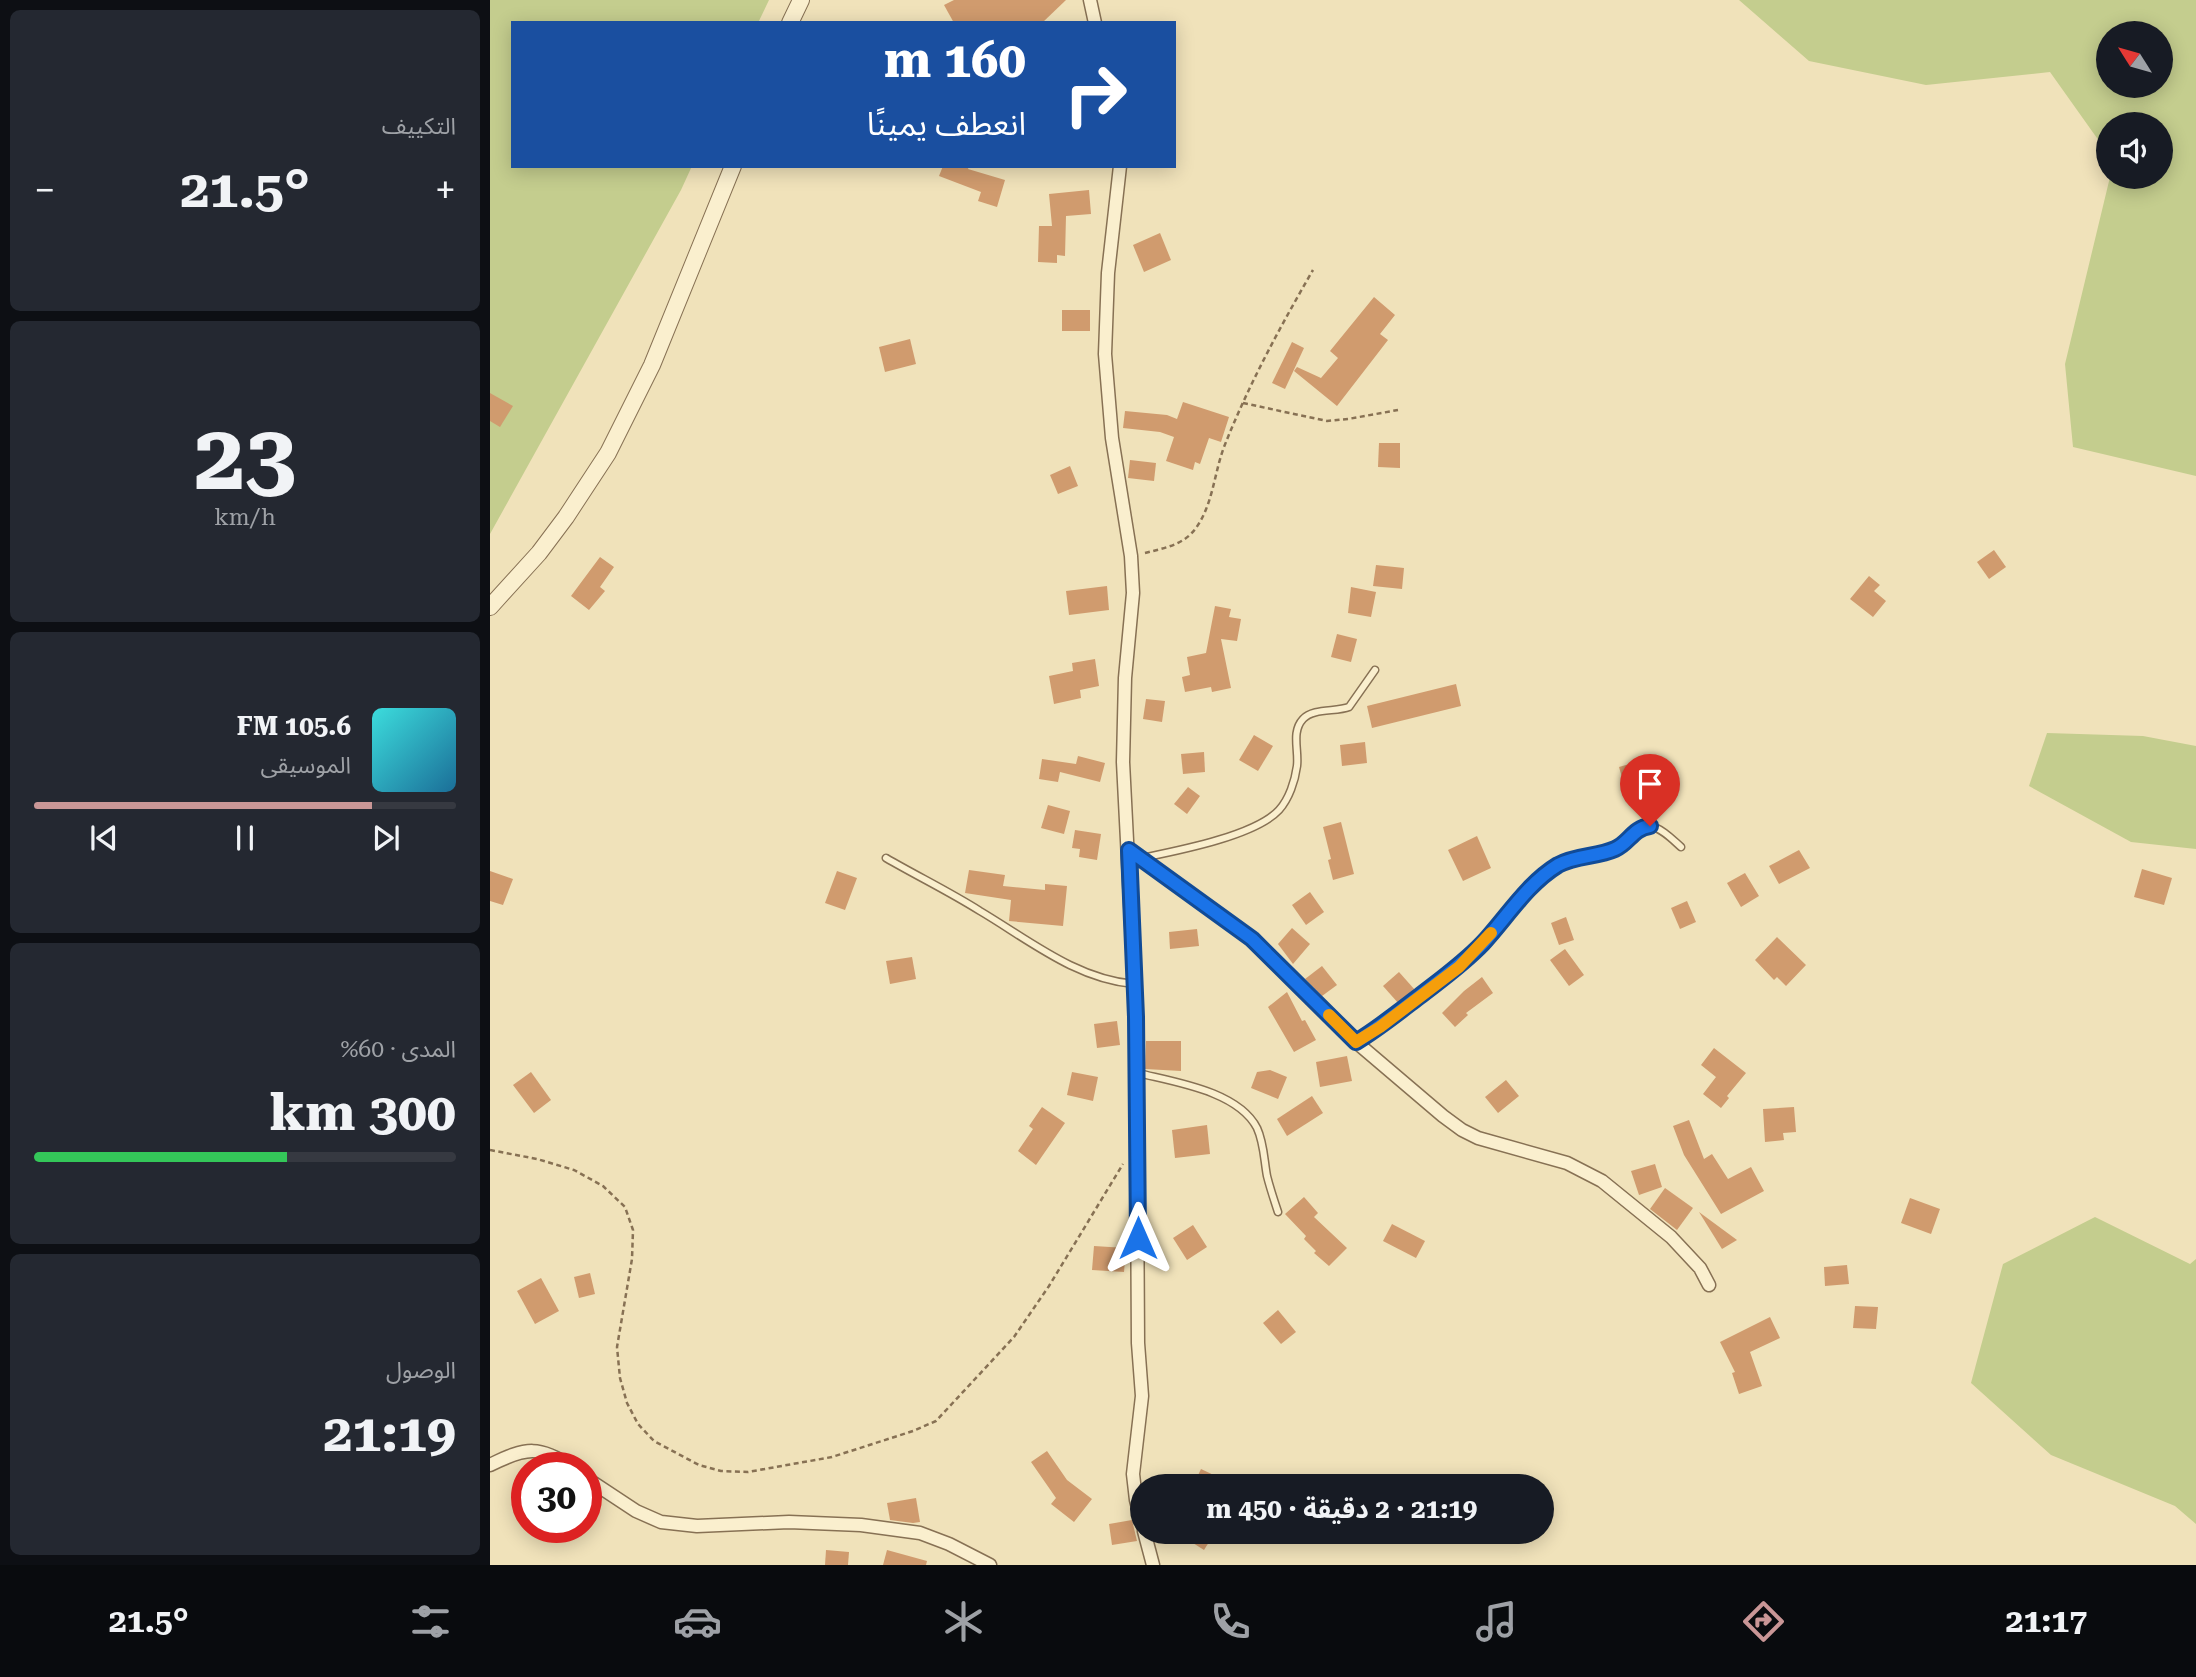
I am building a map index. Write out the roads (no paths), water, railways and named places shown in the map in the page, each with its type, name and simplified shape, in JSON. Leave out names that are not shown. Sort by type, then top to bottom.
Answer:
[{"type":"street","points":[[791,21],[801,0]]},
{"type":"street","points":[[1090,0],[1095,21]]},
{"type":"street","points":[[490,607],[539,553],[608,453],[658,353],[732,168]]},
{"type":"street","points":[[1120,168],[1108,273],[1105,354],[1112,438],[1131,556],[1133,593],[1123,716],[1135,984],[1138,1343],[1142,1396],[1133,1474]]},
{"type":"street","points":[[1129,850],[1252,939],[1356,1042],[1443,1116],[1478,1138],[1566,1163],[1602,1181],[1671,1237],[1700,1268],[1709,1285]]},
{"type":"street","points":[[522,1452],[545,1452]]},
{"type":"street","points":[[490,1465],[511,1457]]},
{"type":"street","points":[[602,1489],[636,1511],[661,1522],[697,1526],[789,1522],[861,1525],[920,1533],[990,1565]]},
{"type":"street","points":[[1147,1544],[1153,1565]]},
{"type":"lane","points":[[1140,858],[1212,842],[1264,821],[1278,812],[1293,783],[1297,766],[1297,729],[1302,719],[1310,714],[1349,707],[1376,670]]},
{"type":"lane","points":[[1356,1042],[1459,967],[1527,892],[1558,866],[1581,856],[1616,849],[1644,827],[1656,828],[1681,847]]},
{"type":"lane","points":[[886,858],[973,906],[1074,967],[1099,978],[1135,984]]},
{"type":"lane","points":[[1136,1073],[1223,1098],[1250,1119],[1258,1129],[1278,1212]]}]
